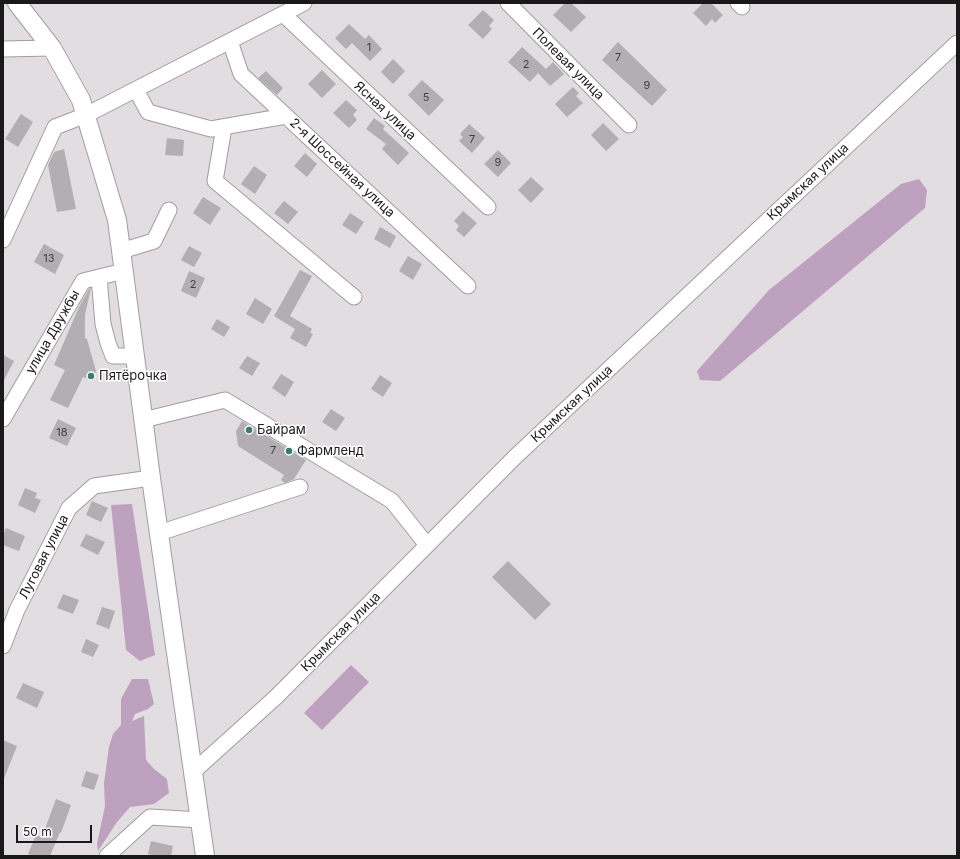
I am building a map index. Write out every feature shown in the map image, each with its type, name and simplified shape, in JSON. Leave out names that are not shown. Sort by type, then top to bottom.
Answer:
[{"type":"main road","points":[[17,3],[52,48],[81,100],[117,220],[151,478],[206,856]]},
{"type":"street","points":[[3,240],[55,128],[86,115],[136,90],[304,3]]},
{"type":"street","name":"Полевая улица","points":[[508,3],[629,125]]},
{"type":"street","name":"Ясная улица","points":[[283,14],[488,208]]},
{"type":"street","name":"2-я Шоссейная улица","points":[[230,41],[241,74],[468,286]]},
{"type":"street","name":"Крымская улица","points":[[193,772],[276,697],[515,457],[957,43]]},
{"type":"street","points":[[3,48],[52,48]]},
{"type":"street","points":[[136,90],[148,112],[211,129],[286,116]]},
{"type":"street","points":[[224,127],[215,181],[354,297]]},
{"type":"street","points":[[121,251],[154,241],[169,210]]},
{"type":"street","name":"улица Дружбы","points":[[3,419],[83,280],[124,271]]},
{"type":"street","points":[[99,277],[103,324],[113,356],[135,356]]},
{"type":"street","points":[[144,420],[225,400],[392,501],[427,545]]},
{"type":"street","name":"Луговая улица","points":[[3,646],[17,610],[69,508],[94,486],[151,478]]},
{"type":"street","points":[[159,533],[300,486]]},
{"type":"street","points":[[115,854],[150,817],[200,820]]},
{"type":"shaded area","points":[[919,179],[927,190],[925,208],[720,381],[700,380],[697,371],[769,290],[901,184]]},
{"type":"shaded area","points":[[132,504],[155,655],[140,661],[126,650],[111,505]]},
{"type":"shaded area","points":[[351,665],[369,682],[322,730],[304,713]]},
{"type":"shaded area","points":[[132,679],[148,679],[154,704],[148,709],[135,714],[132,721],[144,716],[146,760],[154,769],[167,779],[169,793],[154,804],[130,807],[117,822],[98,851],[97,844],[105,806],[104,783],[109,747],[113,734],[121,725],[121,699]]},
{"type":"building","points":[[565,3],[571,3],[586,17],[571,32],[553,15]]},
{"type":"building","points":[[703,3],[711,3],[723,15],[715,23],[712,19],[706,26],[693,13]]},
{"type":"building","points":[[483,10],[494,20],[489,26],[492,29],[483,39],[468,25]]},
{"type":"building","points":[[349,24],[365,39],[369,35],[382,49],[370,61],[352,43],[346,49],[335,38]]},
{"type":"building","points":[[618,42],[667,90],[652,106],[602,60]]},
{"type":"building","points":[[522,47],[546,69],[553,62],[564,74],[550,86],[538,73],[530,82],[508,62]]},
{"type":"building","points":[[393,59],[405,71],[393,84],[381,72]]},
{"type":"building","points":[[322,70],[336,84],[322,98],[308,84]]},
{"type":"building","points":[[266,71],[283,88],[277,95],[258,78]]},
{"type":"building","points":[[422,80],[444,100],[429,116],[408,95]]},
{"type":"building","points":[[573,87],[579,93],[576,96],[583,103],[567,117],[555,104]]},
{"type":"building","points":[[346,100],[357,110],[353,115],[357,120],[349,128],[333,113]]},
{"type":"building","points":[[21,114],[33,122],[18,147],[5,139]]},
{"type":"building","points":[[374,118],[385,126],[383,129],[409,153],[398,165],[382,149],[386,144],[366,129]]},
{"type":"building","points":[[603,123],[619,139],[606,151],[591,135]]},
{"type":"building","points":[[469,124],[485,138],[472,153],[459,141],[463,137],[460,134]]},
{"type":"building","points":[[167,138],[184,140],[183,156],[165,155]]},
{"type":"building","points":[[64,149],[76,209],[57,212],[48,165],[54,152]]},
{"type":"building","points":[[498,150],[511,163],[498,177],[484,164]]},
{"type":"building","points":[[305,153],[317,164],[307,177],[294,166]]},
{"type":"building","points":[[254,166],[267,175],[255,194],[241,184]]},
{"type":"building","points":[[531,177],[544,189],[531,203],[518,190]]},
{"type":"building","points":[[203,197],[221,208],[210,225],[193,213]]},
{"type":"building","points":[[284,201],[298,212],[288,224],[274,213]]},
{"type":"building","points":[[463,211],[477,223],[464,237],[456,230],[459,226],[454,221]]},
{"type":"building","points":[[350,213],[364,222],[356,234],[342,225]]},
{"type":"building","points":[[380,227],[396,236],[390,248],[374,239]]},
{"type":"building","points":[[44,244],[64,255],[55,274],[34,262]]},
{"type":"building","points":[[189,246],[202,253],[194,267],[181,260]]},
{"type":"building","points":[[408,256],[422,264],[413,280],[399,271]]},
{"type":"building","points":[[300,270],[312,276],[290,316],[312,329],[310,333],[313,334],[306,347],[290,338],[295,329],[274,316]]},
{"type":"building","points":[[189,271],[205,278],[196,298],[181,291]]},
{"type":"building","points":[[91,288],[85,315],[85,338],[87,339],[96,371],[92,381],[83,377],[68,408],[50,400],[65,370],[54,365],[79,307]]},
{"type":"building","points":[[255,298],[272,309],[263,324],[246,314]]},
{"type":"building","points":[[217,319],[230,327],[224,337],[211,329]]},
{"type":"building","points":[[3,355],[14,361],[3,382]]},
{"type":"building","points":[[247,356],[260,363],[252,376],[239,368]]},
{"type":"building","points":[[281,374],[294,382],[285,397],[272,388]]},
{"type":"building","points":[[380,375],[392,383],[383,397],[371,389]]},
{"type":"building","points":[[331,409],[345,418],[336,431],[322,422]]},
{"type":"building","points":[[58,419],[76,428],[67,446],[49,438]]},
{"type":"building","points":[[242,421],[306,460],[294,479],[285,483],[281,480],[284,475],[238,446],[236,431]]},
{"type":"building","points":[[25,488],[37,493],[35,498],[41,500],[35,513],[18,505]]},
{"type":"building","points":[[92,501],[108,508],[101,522],[86,515]]},
{"type":"building","points":[[6,528],[25,536],[19,551],[3,545],[3,535]]},
{"type":"building","points":[[86,534],[105,542],[98,555],[80,546]]},
{"type":"building","points":[[508,561],[551,604],[535,620],[492,577]]},
{"type":"building","points":[[63,594],[79,600],[73,614],[57,608]]},
{"type":"building","points":[[102,607],[115,611],[109,629],[96,624]]},
{"type":"building","points":[[86,639],[99,645],[93,657],[81,652]]},
{"type":"building","points":[[23,683],[44,692],[37,708],[16,698]]},
{"type":"building","points":[[3,740],[17,746],[3,781]]},
{"type":"building","points":[[86,771],[99,775],[94,790],[81,786]]},
{"type":"building","points":[[56,799],[71,805],[61,833],[60,832],[50,856],[34,856],[28,854],[36,835],[42,837]]},
{"type":"building","points":[[151,841],[173,846],[171,856],[156,856],[148,854]]},
{"type":"place","name":"Пятёрочка","points":[[91,376]]},
{"type":"place","name":"Байрам","points":[[249,430]]},
{"type":"place","name":"Фармленд","points":[[289,451]]}]
